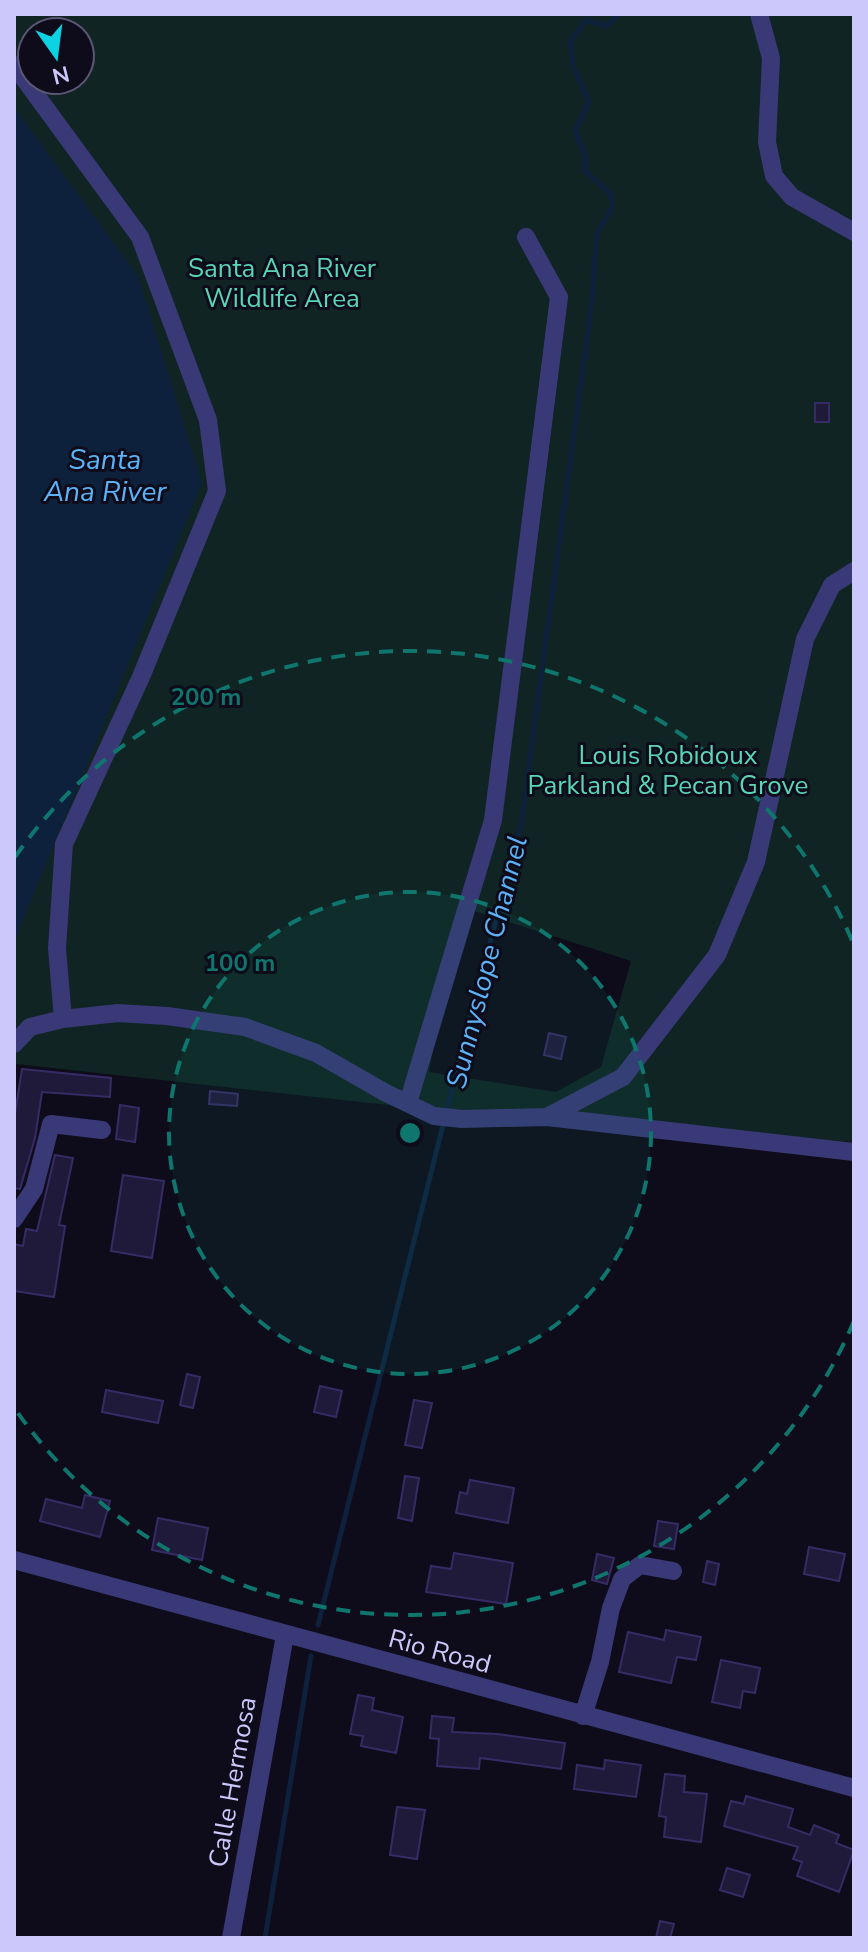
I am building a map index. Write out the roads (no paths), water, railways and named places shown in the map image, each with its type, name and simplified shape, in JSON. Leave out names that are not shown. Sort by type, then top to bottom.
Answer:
[{"type":"street","points":[[759,14],[771,58],[767,142],[774,176],[792,197],[854,232]]},
{"type":"street","points":[[14,65],[140,237],[208,420],[217,491],[141,677],[64,844],[57,948],[63,1019]]},
{"type":"street","points":[[408,1103],[493,820],[559,297],[526,237]]},
{"type":"street","points":[[547,1117],[623,1077],[717,955],[756,862],[805,639],[832,585],[854,571]]},
{"type":"street","points":[[14,1044],[30,1027],[63,1019],[118,1013],[167,1016],[245,1027],[316,1053],[434,1116],[462,1119],[547,1117],[854,1152]]},
{"type":"street","points":[[14,1219],[34,1189],[51,1124],[102,1130]]},
{"type":"street","name":"Rio Road","points":[[14,1560],[854,1788]]},
{"type":"street","points":[[583,1716],[600,1662],[611,1608],[622,1579],[640,1565],[673,1571]]},
{"type":"street","name":"Calle Hermosa","points":[[231,1938],[294,1637]]},
{"type":"water","name":"Santa Ana River","points":[[14,107],[138,276],[202,483],[14,942]]},
{"type":"waterway","name":"Sunnyslope Channel","points":[[446,1112],[521,824],[592,301],[597,233],[612,208],[611,194],[584,170],[586,159],[575,130],[589,102],[573,66],[570,42],[586,20],[607,26],[619,14]]},
{"type":"waterway","name":"Sunnyslope Channel","points":[[318,1625],[444,1121]]},
{"type":"waterway","name":"Sunnyslope Channel","points":[[265,1938],[311,1656]]},
{"type":"park label","name":"Santa Ana River Wildlife Area","points":[[282,283]]},
{"type":"park label","name":"Louis Robidoux Parkland & Pecan Grove","points":[[668,770]]}]
